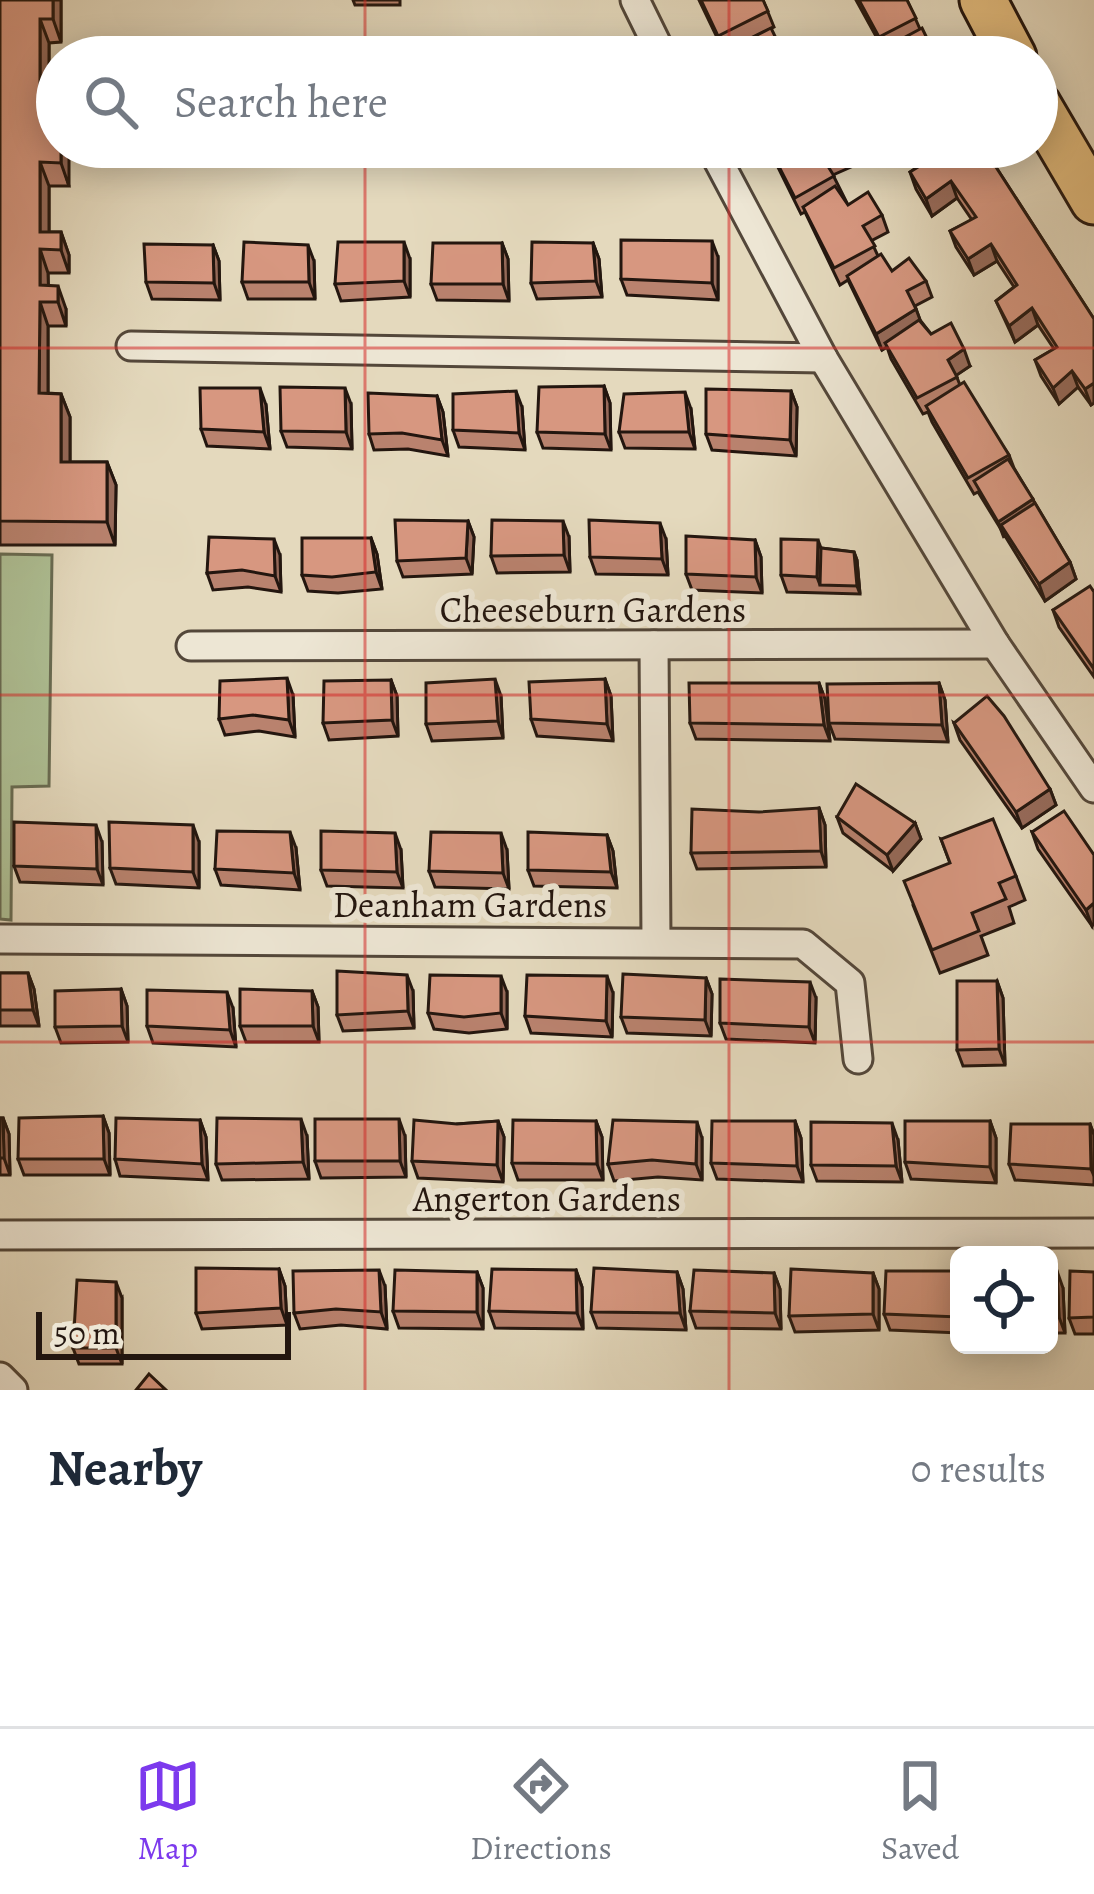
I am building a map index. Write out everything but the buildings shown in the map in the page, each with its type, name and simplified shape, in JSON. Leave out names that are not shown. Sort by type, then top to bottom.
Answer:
[{"type":"main road","points":[[983,0],[1001,36]]},
{"type":"main road","points":[[1058,137],[1091,189]]},
{"type":"street","points":[[635,0],[653,36]]},
{"type":"street","points":[[722,168],[824,358],[995,644],[1094,788]]},
{"type":"street","points":[[130,346],[824,358]]},
{"type":"street","name":"Cheeseburn Gardens","points":[[191,646],[995,644]]},
{"type":"street","points":[[654,645],[656,941]]},
{"type":"street","name":"Deanham Gardens","points":[[0,939],[803,944],[850,983],[858,1059]]},
{"type":"street","name":"Angerton Gardens","points":[[0,1235],[1094,1233]]},
{"type":"street","points":[[0,1377],[13,1390]]},
{"type":"green space","points":[[0,554],[52,555],[49,786],[12,787],[11,920],[0,919]]}]
